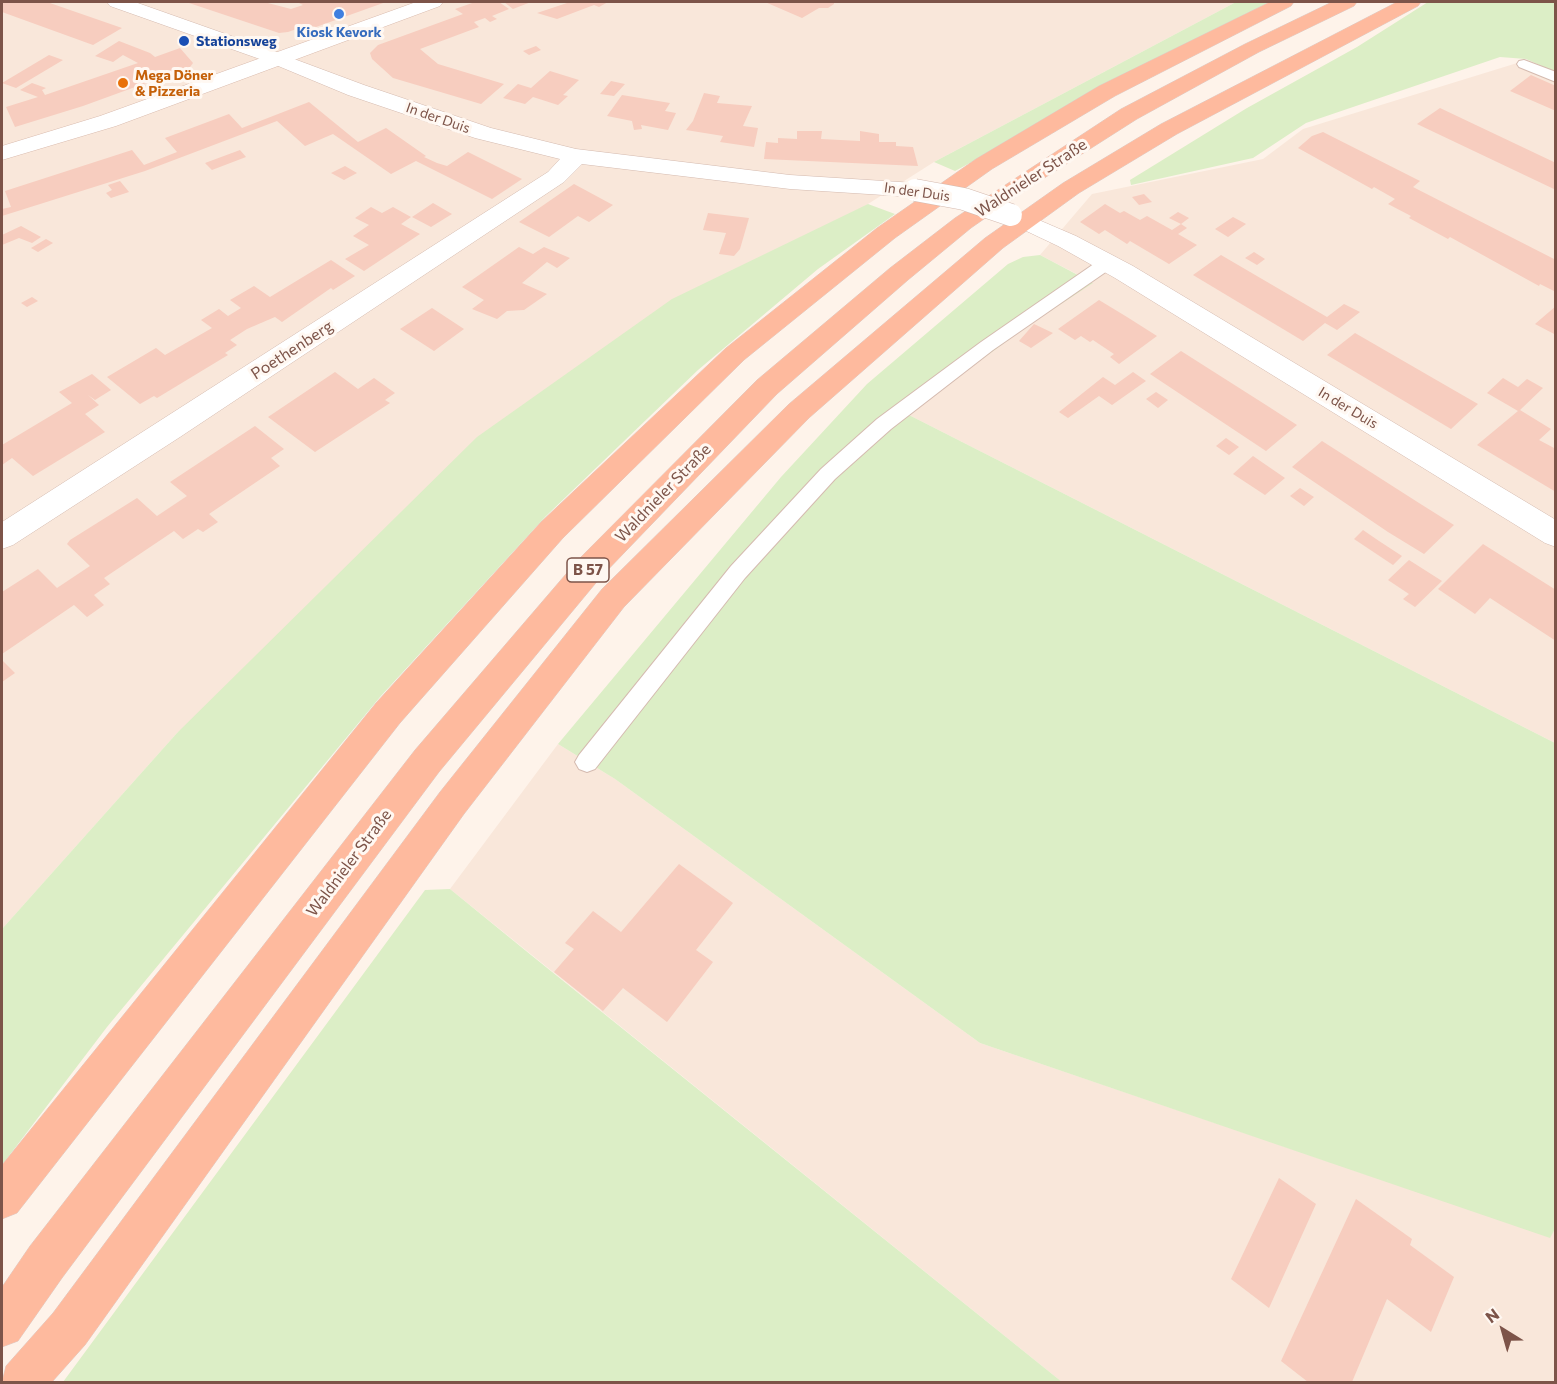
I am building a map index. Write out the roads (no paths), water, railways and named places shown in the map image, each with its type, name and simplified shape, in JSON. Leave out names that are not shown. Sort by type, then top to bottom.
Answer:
[{"type":"highway","name":"Waldnieler Straße","points":[[2,1198],[388,713],[552,530],[735,354],[886,232],[984,164],[1107,91],[1284,2]]},
{"type":"highway","name":"Waldnieler Straße","points":[[2,1325],[60,1243],[427,761],[589,569],[767,387],[899,274],[963,223],[1019,184],[1129,114],[1252,48],[1347,2]]},
{"type":"highway","points":[[22,1383],[69,1329],[452,803],[613,598],[799,411],[985,251],[1018,218],[1169,129],[1411,2]]},
{"type":"street","points":[[117,2],[278,59]]},
{"type":"street","points":[[2,153],[108,121],[433,2]]},
{"type":"street","name":"In der Duis","points":[[278,59],[356,90],[483,133],[576,156],[767,179],[915,190],[964,199],[1018,218],[1107,263],[1556,535]]},
{"type":"street","name":"Poethenberg","points":[[2,537],[546,184],[576,156]]},
{"type":"lane","points":[[1524,64],[1556,78]]},
{"type":"lane","points":[[587,762],[738,572],[828,474],[894,417],[987,346],[1107,263]]},
{"type":"place","name":"Kiosk Kevork","points":[[339,14]]},
{"type":"place","name":"Stationsweg","points":[[184,41]]},
{"type":"place","name":"Mega Döner & Pizzeria","points":[[123,83]]}]
